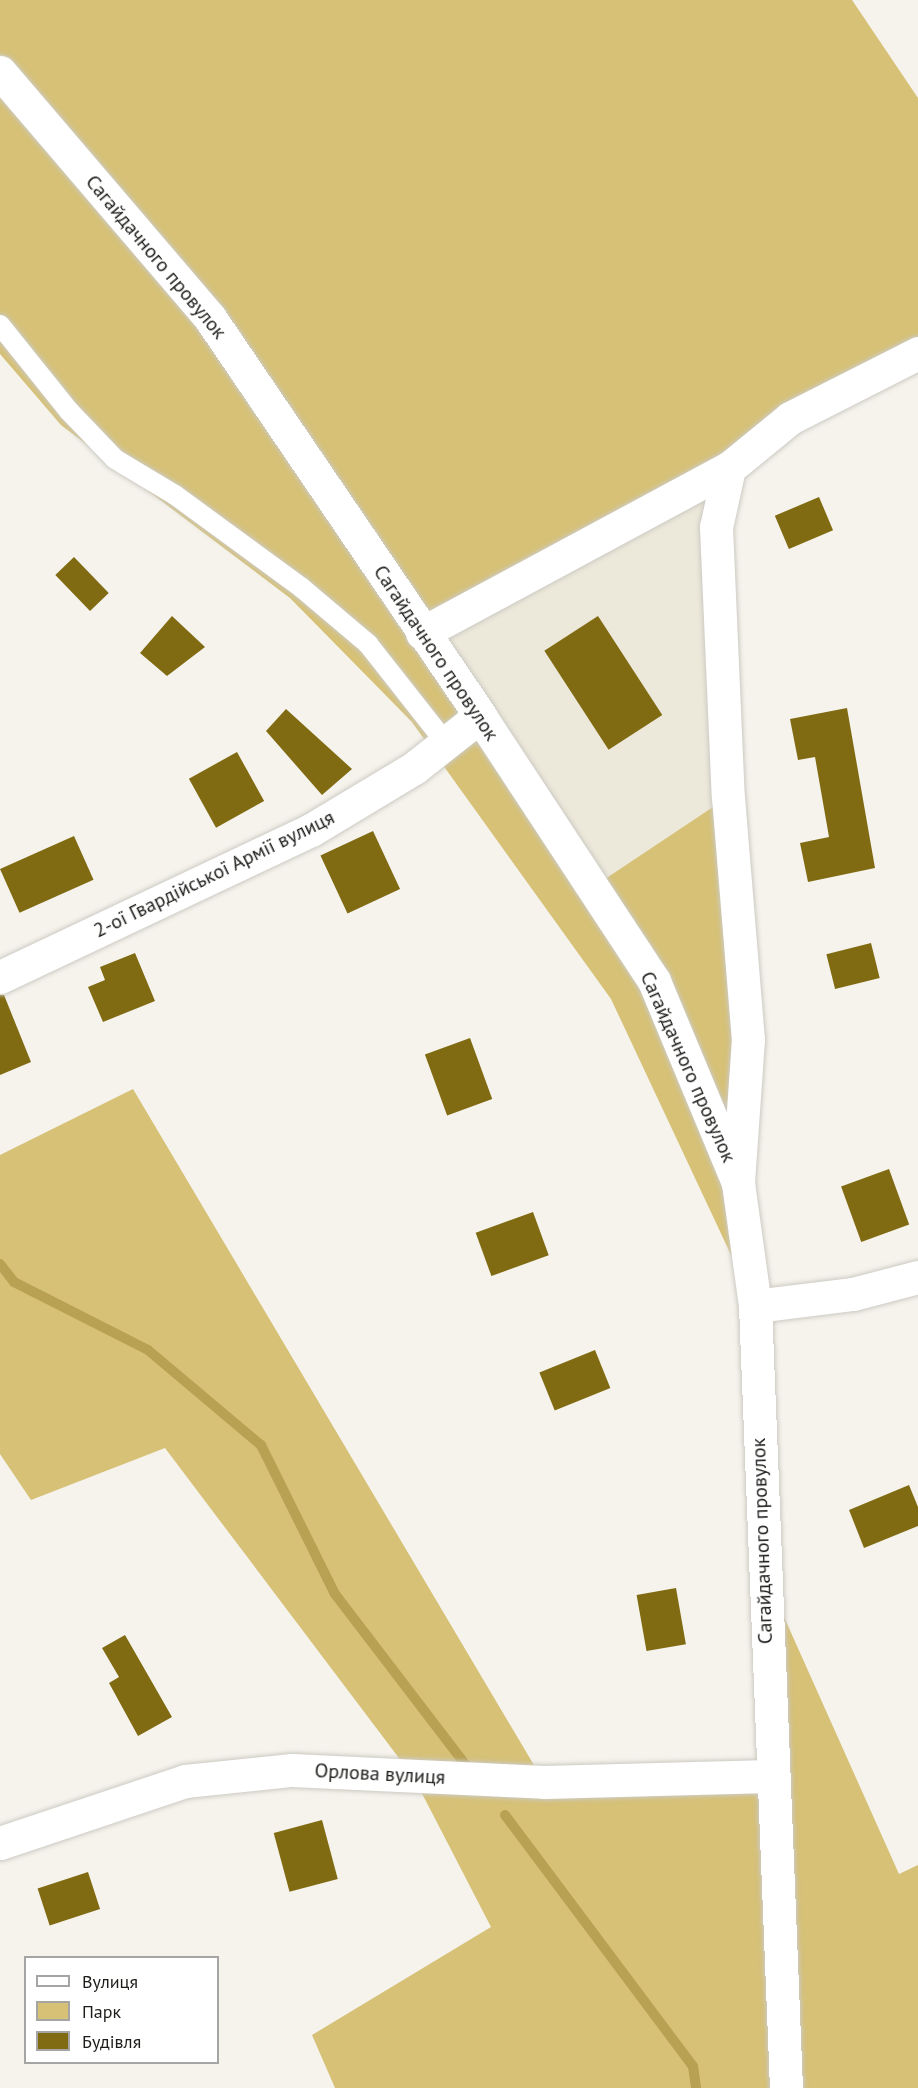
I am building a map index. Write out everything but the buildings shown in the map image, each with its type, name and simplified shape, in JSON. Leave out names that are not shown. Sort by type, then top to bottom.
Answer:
[{"type":"street","name":"Сагайдачного провулок","points":[[1,75],[210,318],[480,716],[654,981],[738,1183],[755,1306],[770,1776],[786,2088]]},
{"type":"street","points":[[422,633],[729,468],[790,418],[918,353]]},
{"type":"street","points":[[729,468],[716,526],[728,797],[748,1040],[738,1183]]},
{"type":"street","name":"2-ої Гвардійської Армії вулиця","points":[[0,976],[311,830],[414,768],[480,716]]},
{"type":"street","points":[[755,1306],[854,1294],[918,1277]]},
{"type":"street","name":"Орлова вулиця","points":[[0,1843],[185,1780],[292,1770],[544,1782],[770,1776]]},
{"type":"lane","points":[[0,325],[69,411],[115,459],[184,501],[368,644],[446,743]]},
{"type":"shaded area","points":[[729,468],[728,797],[593,887],[422,633]]},
{"type":"green space","points":[[0,0],[852,0],[918,98],[918,355],[422,633],[593,887],[728,797],[755,1306],[611,999],[412,722],[290,598],[61,425],[0,354]]},
{"type":"green space","points":[[133,1089],[544,1782],[770,1776],[763,1570],[899,1874],[918,1865],[918,2088],[335,2088],[312,2035],[491,1927],[414,1778],[165,1448],[31,1500],[0,1454],[0,1155]]},
{"type":"waterway","points":[[0,1264],[14,1282],[148,1350],[261,1445],[335,1594],[468,1768]]},
{"type":"waterway","points":[[505,1815],[693,2066],[696,2088]]}]
